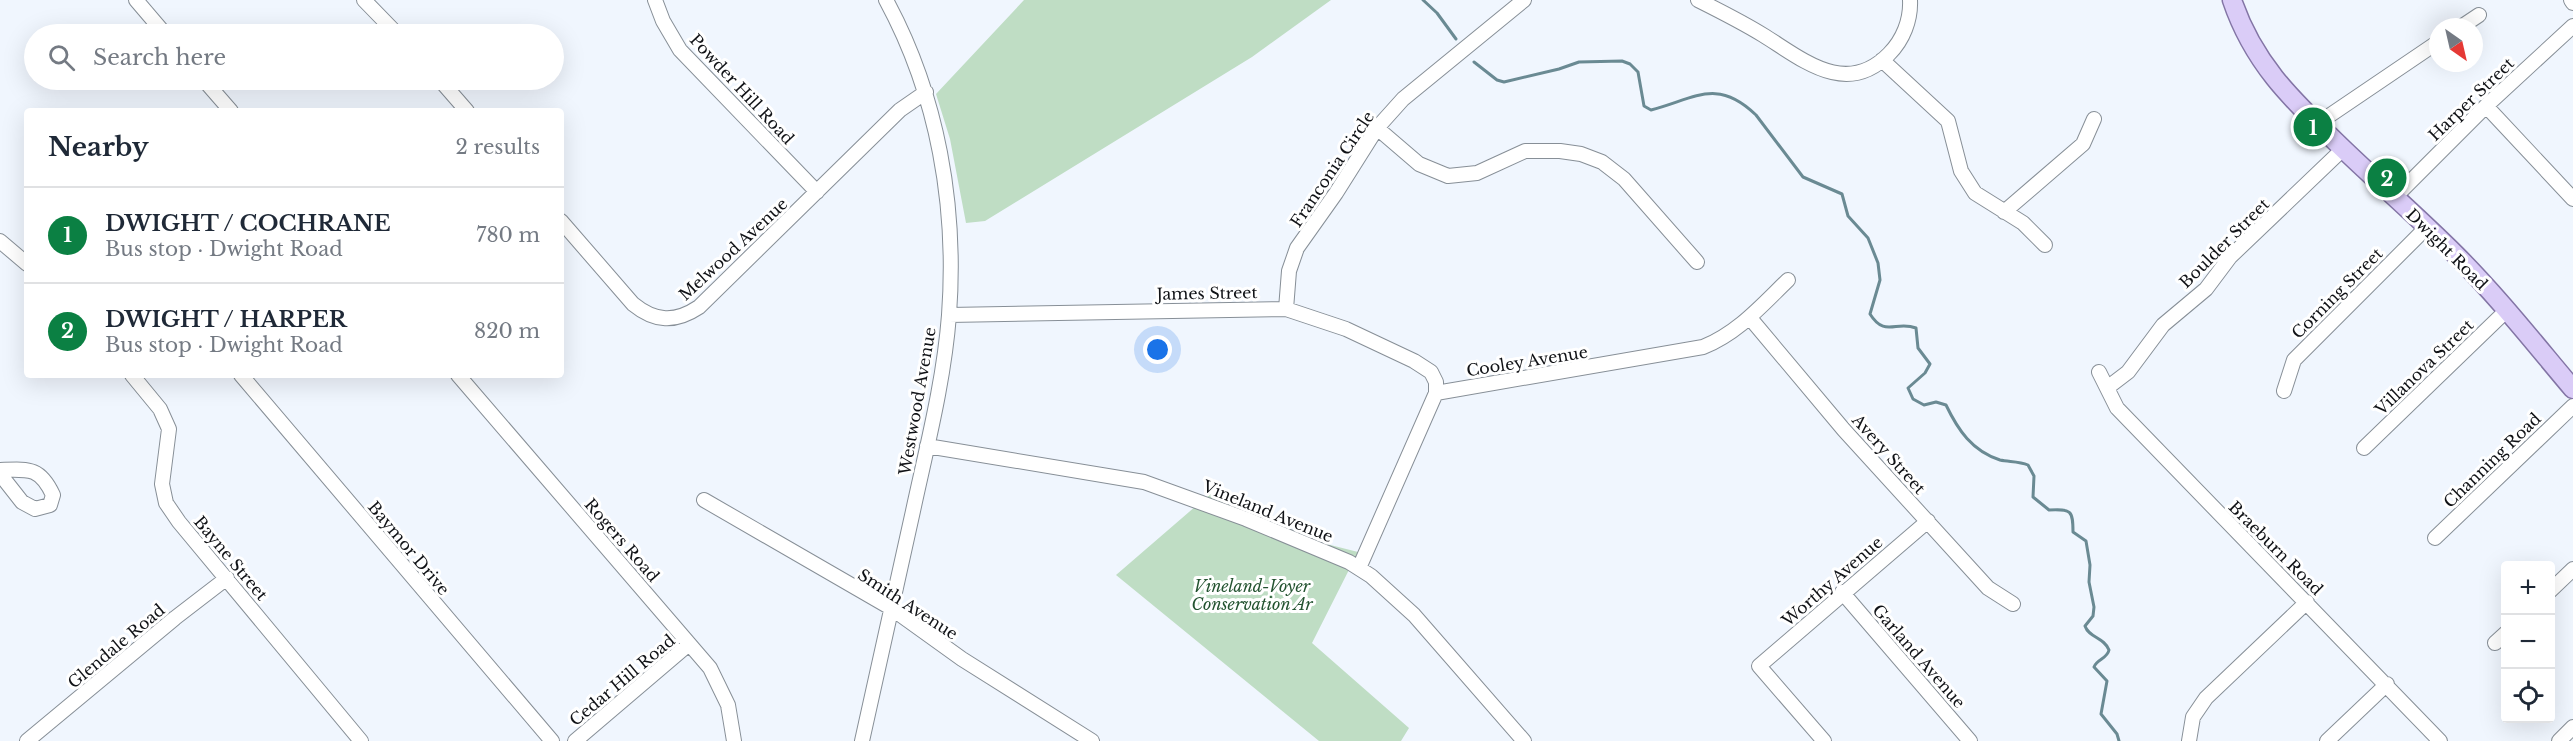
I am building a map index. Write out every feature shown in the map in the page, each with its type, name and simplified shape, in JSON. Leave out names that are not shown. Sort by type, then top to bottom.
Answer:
[{"type":"main road","name":"Dwight Road","points":[[2232,0],[2244,31],[2266,69],[2284,92],[2427,227],[2507,310],[2573,389]]},
{"type":"street","points":[[136,0],[156,24]]},
{"type":"street","points":[[364,0],[387,24]]},
{"type":"street","name":"Powder Hill Road","points":[[655,0],[663,21],[680,50],[817,192]]},
{"type":"street","name":"Westwood Avenue","points":[[862,741],[927,446],[941,376],[949,315],[949,208],[940,154],[926,92],[913,57],[886,0]]},
{"type":"street","name":"Franconia Circle","points":[[1286,309],[1289,271],[1297,248],[1336,193],[1377,128],[1403,99],[1524,0]]},
{"type":"street","points":[[1698,0],[1740,22],[1804,62],[1821,70],[1850,74],[1882,60],[1891,52],[1904,32],[1911,0]]},
{"type":"street","points":[[2474,18],[2479,15]]},
{"type":"street","name":"Harper Street","points":[[2395,197],[2486,106],[2573,26]]},
{"type":"street","points":[[2317,124],[2429,48]]},
{"type":"street","points":[[1882,60],[1944,116],[1950,125],[1959,165],[1968,184],[1984,201],[2027,227],[2045,245]]},
{"type":"street","points":[[213,90],[228,108]]},
{"type":"street","points":[[449,90],[464,108]]},
{"type":"street","name":"Melwood Avenue","points":[[564,224],[633,304],[651,317],[675,319],[699,307],[900,110],[926,92]]},
{"type":"street","points":[[2486,106],[2573,199]]},
{"type":"street","points":[[2004,212],[2083,144],[2094,119]]},
{"type":"street","points":[[1377,128],[1419,164],[1448,176],[1477,173],[1525,151],[1560,151],[1588,156],[1608,165],[1696,261]]},
{"type":"street","name":"Boulder Street","points":[[2107,388],[2128,372],[2163,325],[2206,289],[2230,257],[2343,149]]},
{"type":"street","name":"Corning Street","points":[[2284,391],[2294,360],[2427,227]]},
{"type":"street","points":[[0,241],[24,261]]},
{"type":"street","name":"Cooley Avenue","points":[[1436,393],[1697,349],[1718,340],[1750,318],[1788,280]]},
{"type":"street","name":"James Street","points":[[949,315],[1286,309],[1346,329],[1414,361],[1431,372],[1436,382],[1436,393]]},
{"type":"street","name":"Villanova Street","points":[[2364,448],[2507,310]]},
{"type":"street","name":"Avery Street","points":[[1750,318],[1844,430],[1988,588],[2013,604]]},
{"type":"street","name":"Braeburn Road","points":[[2099,372],[2117,408],[2440,741]]},
{"type":"street","name":"Bayne Street","points":[[134,378],[160,409],[169,429],[162,484],[166,503],[179,522],[362,741]]},
{"type":"street","name":"Baymor Drive","points":[[244,378],[552,741]]},
{"type":"street","name":"Rogers Road","points":[[461,378],[710,669],[728,705],[734,741]]},
{"type":"street","points":[[1359,567],[1436,393]]},
{"type":"street","name":"Channing Road","points":[[2434,538],[2573,406]]},
{"type":"street","name":"Vineland Avenue","points":[[927,446],[1144,482],[1246,519],[1359,567],[1414,615],[1524,741]]},
{"type":"street","name":"Smith Avenue","points":[[704,500],[891,608],[962,658],[1092,741]]},
{"type":"street","name":"Worthy Avenue","points":[[1824,741],[1759,666],[1842,592],[1928,521]]},
{"type":"street","points":[[2555,586],[2573,569]]},
{"type":"street","name":"Glendale Road","points":[[27,741],[175,618],[227,578]]},
{"type":"street","name":"Garland Avenue","points":[[1842,592],[1970,741]]},
{"type":"street","points":[[2189,741],[2193,717],[2206,698],[2307,602]]},
{"type":"street","name":"Cedar Hill Road","points":[[575,741],[689,644]]},
{"type":"street","points":[[2327,741],[2387,684]]},
{"type":"street","points":[[2559,741],[2573,727]]},
{"type":"green space","points":[[1024,0],[1331,0],[1252,57],[985,221],[966,223],[950,139],[936,94]]},
{"type":"green space","name":"Vineland-Voyer Conservation Ar","points":[[1211,493],[1291,535],[1358,552],[1312,643],[1409,728],[1401,741],[1319,741],[1116,575]]},
{"type":"waterway","points":[[1423,0],[1437,13],[1456,39]]},
{"type":"waterway","points":[[1474,62],[1497,80],[1504,82],[1579,62],[1622,61],[1630,64],[1638,72],[1644,106],[1651,110],[1705,94],[1729,97],[1742,103],[1756,115],[1803,177],[1842,194],[1848,216],[1868,238],[1878,263],[1880,280],[1870,314],[1875,321],[1886,327],[1916,328],[1918,348],[1930,364],[1925,373],[1908,388],[1913,399],[1924,405],[1936,402],[1946,405],[1961,431],[1981,451],[2000,460],[2028,465],[2034,476],[2033,497],[2049,510],[2069,512],[2073,532],[2086,541],[2090,565],[2089,582],[2094,607],[2093,616],[2085,626],[2090,633],[2104,642],[2109,650],[2094,667],[2107,681],[2101,714],[2117,734],[2119,741]]},
{"type":"place","name":"DWIGHT / COCHRANE","points":[[2313,127]]},
{"type":"place","name":"DWIGHT / HARPER","points":[[2387,178]]}]
